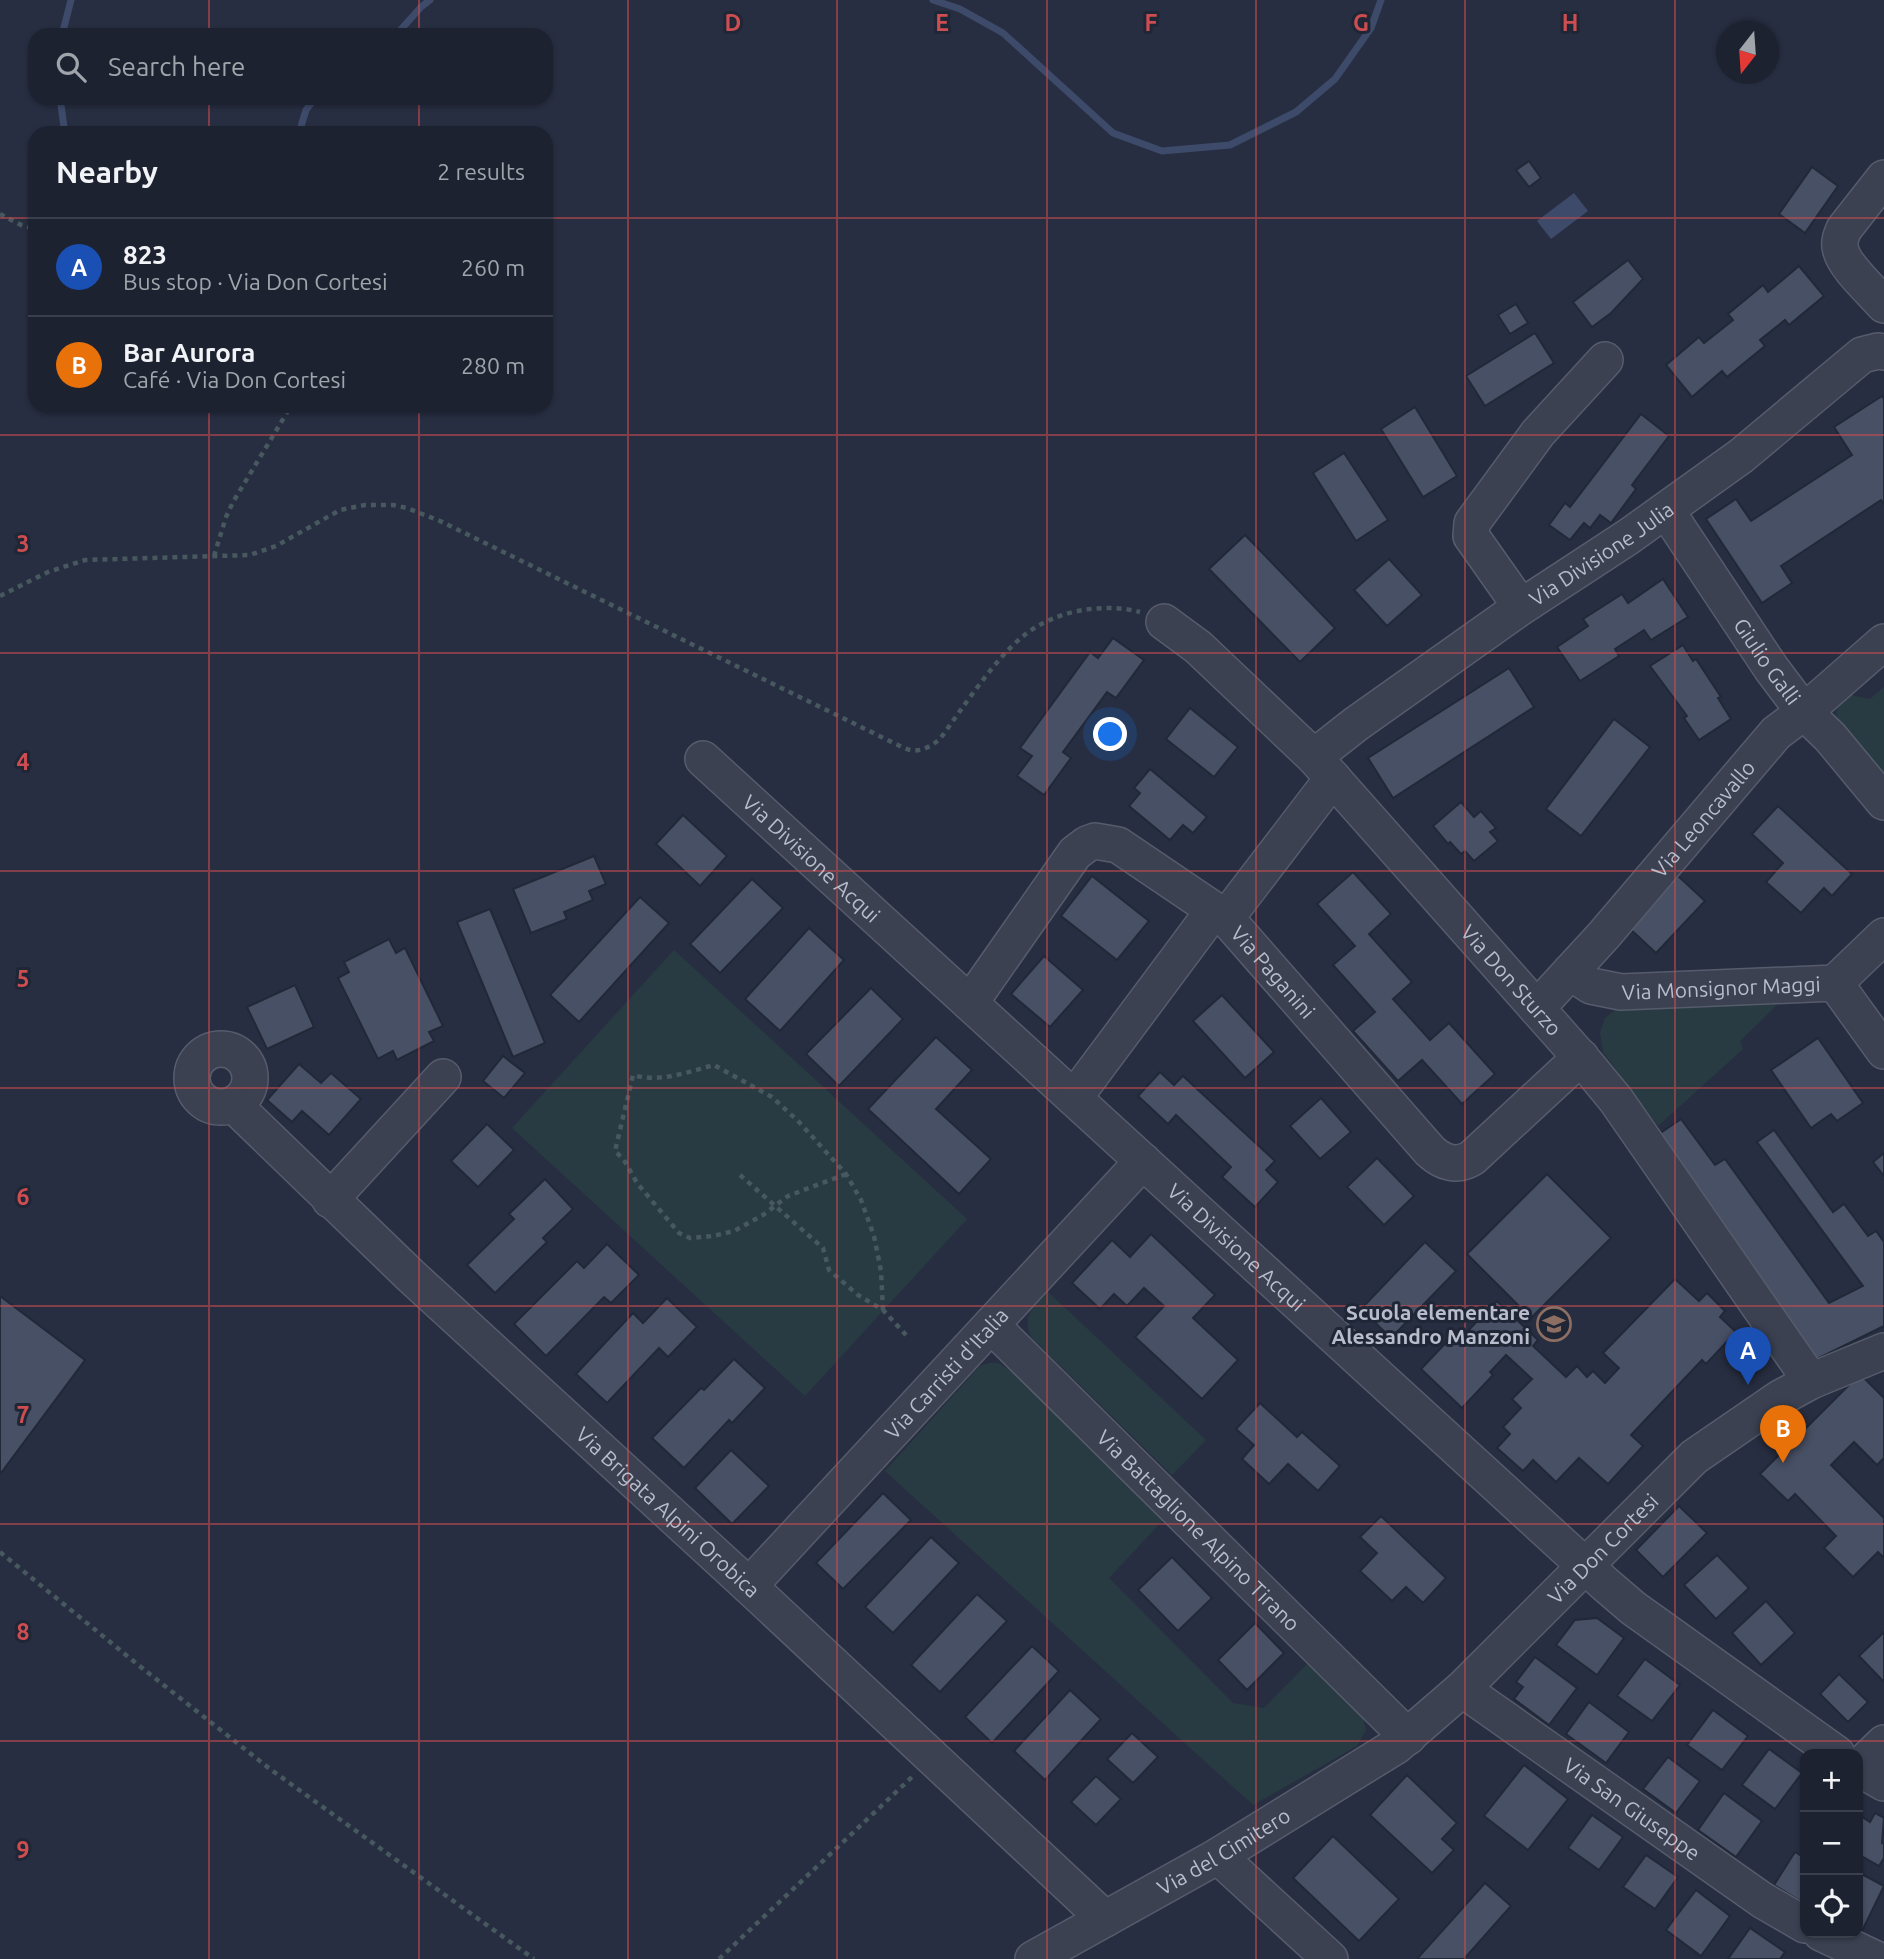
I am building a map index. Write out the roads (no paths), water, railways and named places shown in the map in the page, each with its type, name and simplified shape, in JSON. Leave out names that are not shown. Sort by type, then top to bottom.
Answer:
[{"type":"street","points":[[1884,178],[1844,229],[1839,249],[1884,305]]},
{"type":"street","name":"Via Divisione Julia","points":[[1220,914],[1323,768],[1521,607],[1741,456],[1862,355],[1884,352]]},
{"type":"street","points":[[1521,607],[1474,542],[1471,536],[1472,523],[1538,433],[1605,360]]},
{"type":"street","name":"Giulio Galli","points":[[1666,510],[1771,668],[1804,712],[1830,737],[1884,802]]},
{"type":"street","name":"Via Don Sturzo","points":[[1164,622],[1198,647],[1323,768],[1581,1057],[1616,1100],[1811,1381]]},
{"type":"street","name":"Via Leoncavallo","points":[[1537,1008],[1776,733],[1884,642]]},
{"type":"street","name":"Via Divisione Acqui","points":[[703,759],[1633,1608],[1830,1749]]},
{"type":"street","name":"Via Paganini","points":[[970,1003],[1070,859],[1087,844],[1102,841],[1118,845],[1220,914],[1430,1151],[1444,1161],[1460,1164],[1472,1157],[1581,1057]]},
{"type":"street","points":[[1074,1098],[1220,914]]},
{"type":"street","points":[[1835,983],[1884,936]]},
{"type":"street","name":"Via Monsignor Maggi","points":[[1570,972],[1591,986],[1621,992],[1835,983],[1884,1051]]},
{"type":"street","points":[[330,1200],[443,1077]]},
{"type":"street","name":"Via Brigata Alpini Orobica","points":[[234,1105],[330,1200],[749,1586],[1104,1919]]},
{"type":"street","name":"Via Carristi d'Italia","points":[[749,1586],[1143,1161]]},
{"type":"street","name":"Via Battaglione Alpino Tirano","points":[[991,1325],[1408,1737]]},
{"type":"street","name":"Via Don Cortesi","points":[[1408,1737],[1462,1689],[1694,1457],[1762,1409],[1811,1381],[1884,1353]]},
{"type":"street","name":"Via San Giuseppe","points":[[1462,1689],[1762,1900],[1800,1922]]},
{"type":"street","name":"Via del Cimitero","points":[[1033,1959],[1218,1856],[1408,1737]]},
{"type":"street","points":[[1863,1763],[1884,1743]]},
{"type":"street","points":[[1863,1771],[1884,1783]]},
{"type":"street","points":[[1218,1856],[1330,1959]]},
{"type":"street","points":[[1832,1938],[1876,1959]]},
{"type":"water","points":[[1574,193],[1588,211],[1551,239],[1537,221]]},
{"type":"waterway","points":[[64,28],[71,0]]},
{"type":"waterway","points":[[402,28],[430,0]]},
{"type":"waterway","points":[[933,0],[960,9],[1003,33],[1113,133],[1162,151],[1230,145],[1296,112],[1335,79],[1371,28],[1381,0]]},
{"type":"waterway","points":[[61,105],[64,126]]},
{"type":"waterway","points":[[301,126],[310,105]]},
{"type":"place","name":"Scuola elementare Alessandro Manzoni","points":[[1554,1324]]},
{"type":"place","name":"823","points":[[1748,1385]]},
{"type":"place","name":"Bar Aurora","points":[[1783,1463]]}]
